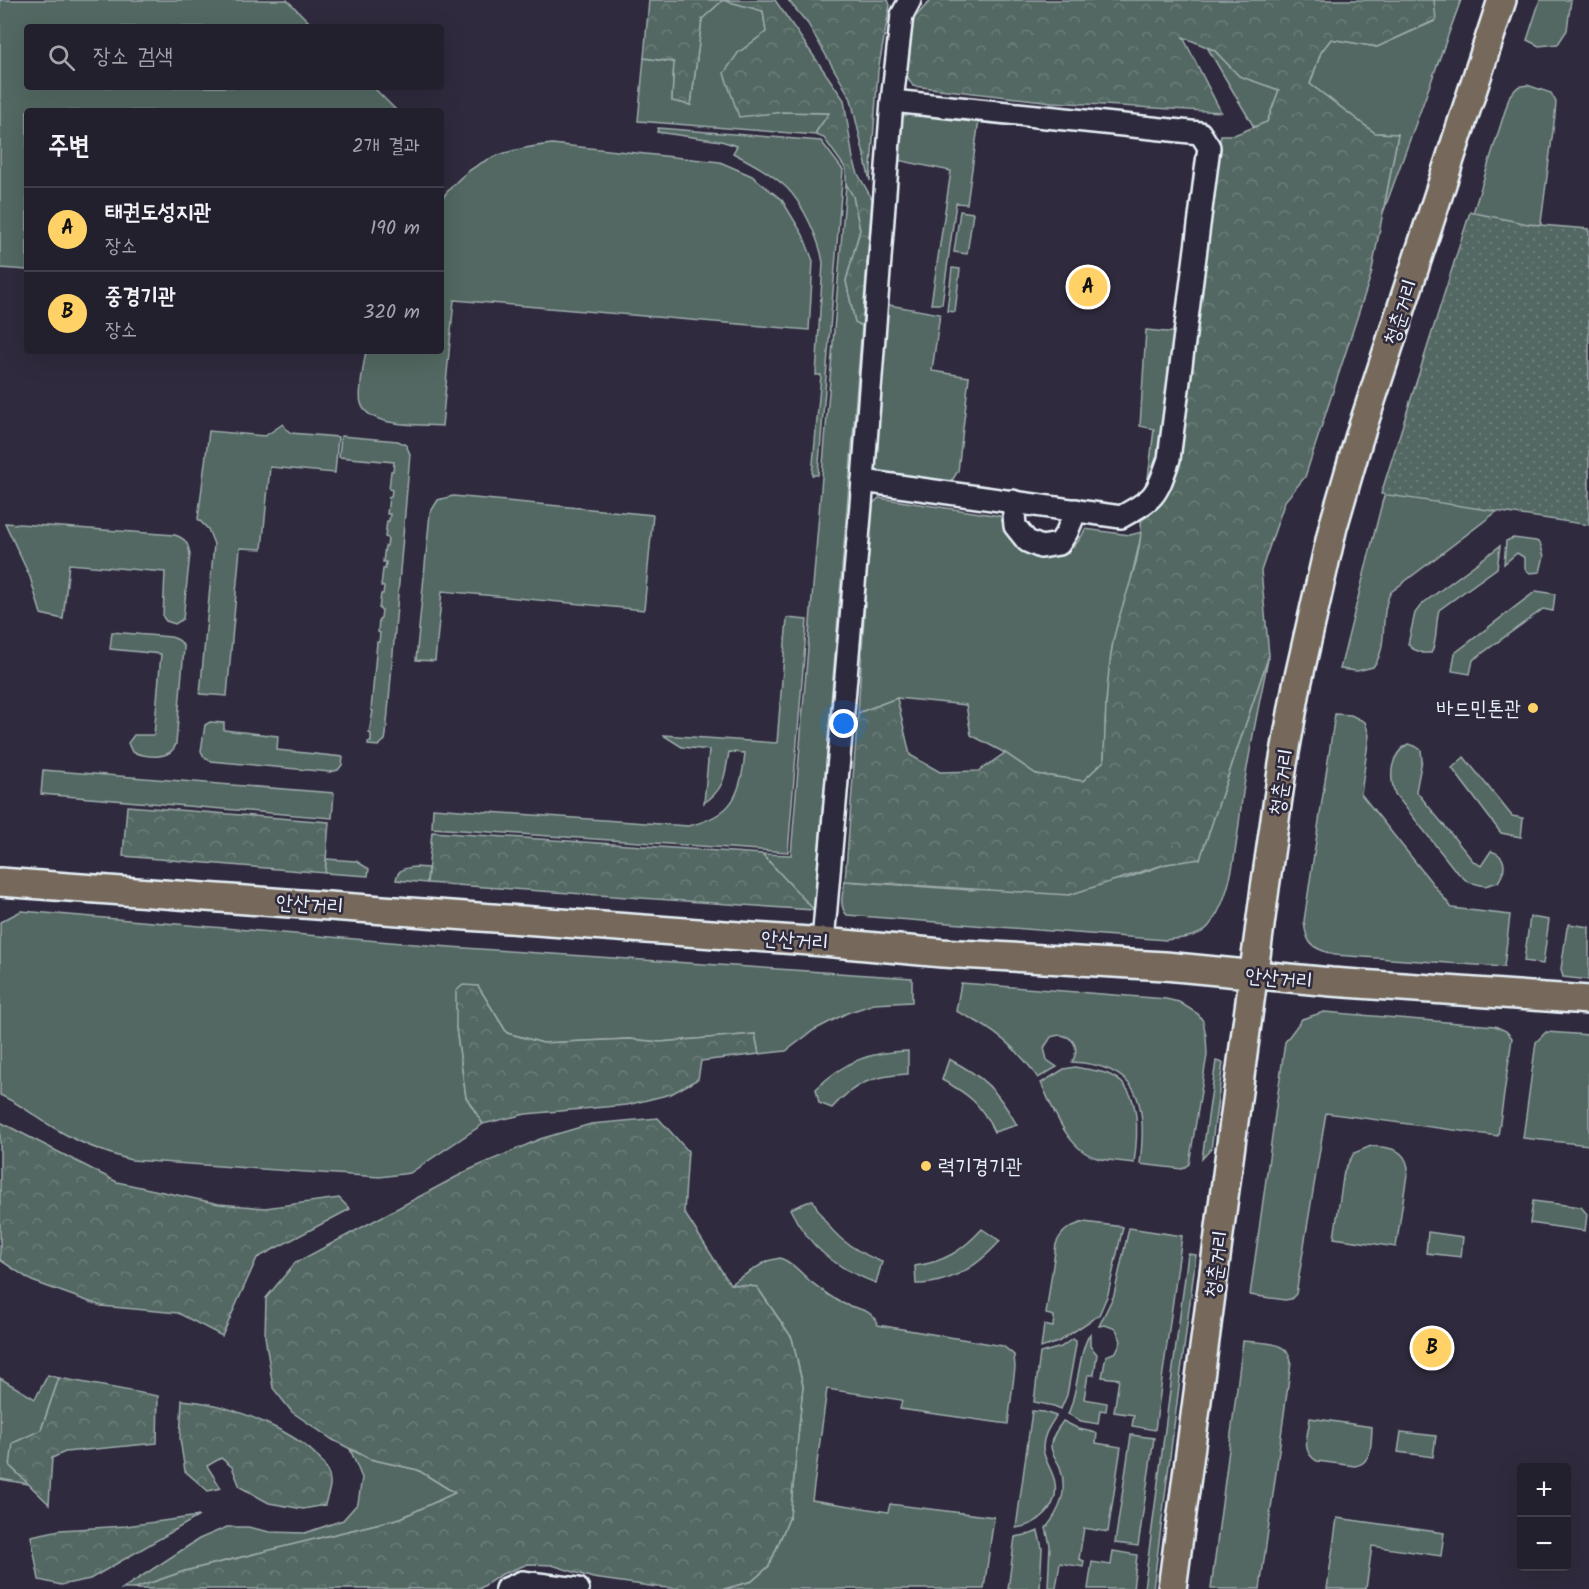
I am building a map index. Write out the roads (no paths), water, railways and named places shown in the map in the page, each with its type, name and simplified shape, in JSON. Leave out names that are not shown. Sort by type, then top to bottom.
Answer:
[{"type":"main road","name":"청춘거리","points":[[1172,1589],[1283,764],[1304,652],[1333,527],[1359,438],[1502,0]]},
{"type":"main road","name":"안산거리","points":[[0,882],[823,942],[942,953],[1164,966],[1254,976],[1589,1000]]},
{"type":"street","points":[[823,942],[863,481],[892,101],[902,15],[910,0]]},
{"type":"street","points":[[863,481],[1121,517],[1147,503],[1157,491],[1169,459],[1209,147],[1200,133],[892,101]]},
{"type":"street","points":[[1013,501],[1015,526],[1027,541],[1041,547],[1059,544],[1068,532],[1076,510]]},
{"type":"street","points":[[506,1589],[522,1582],[578,1589]]},
{"type":"place","name":"태권도성지관","points":[[1088,287]]},
{"type":"place","name":"바드민톤관","points":[[1533,708]]},
{"type":"place","name":"력기경기관","points":[[926,1166]]},
{"type":"place","name":"중경기관","points":[[1432,1348]]}]
